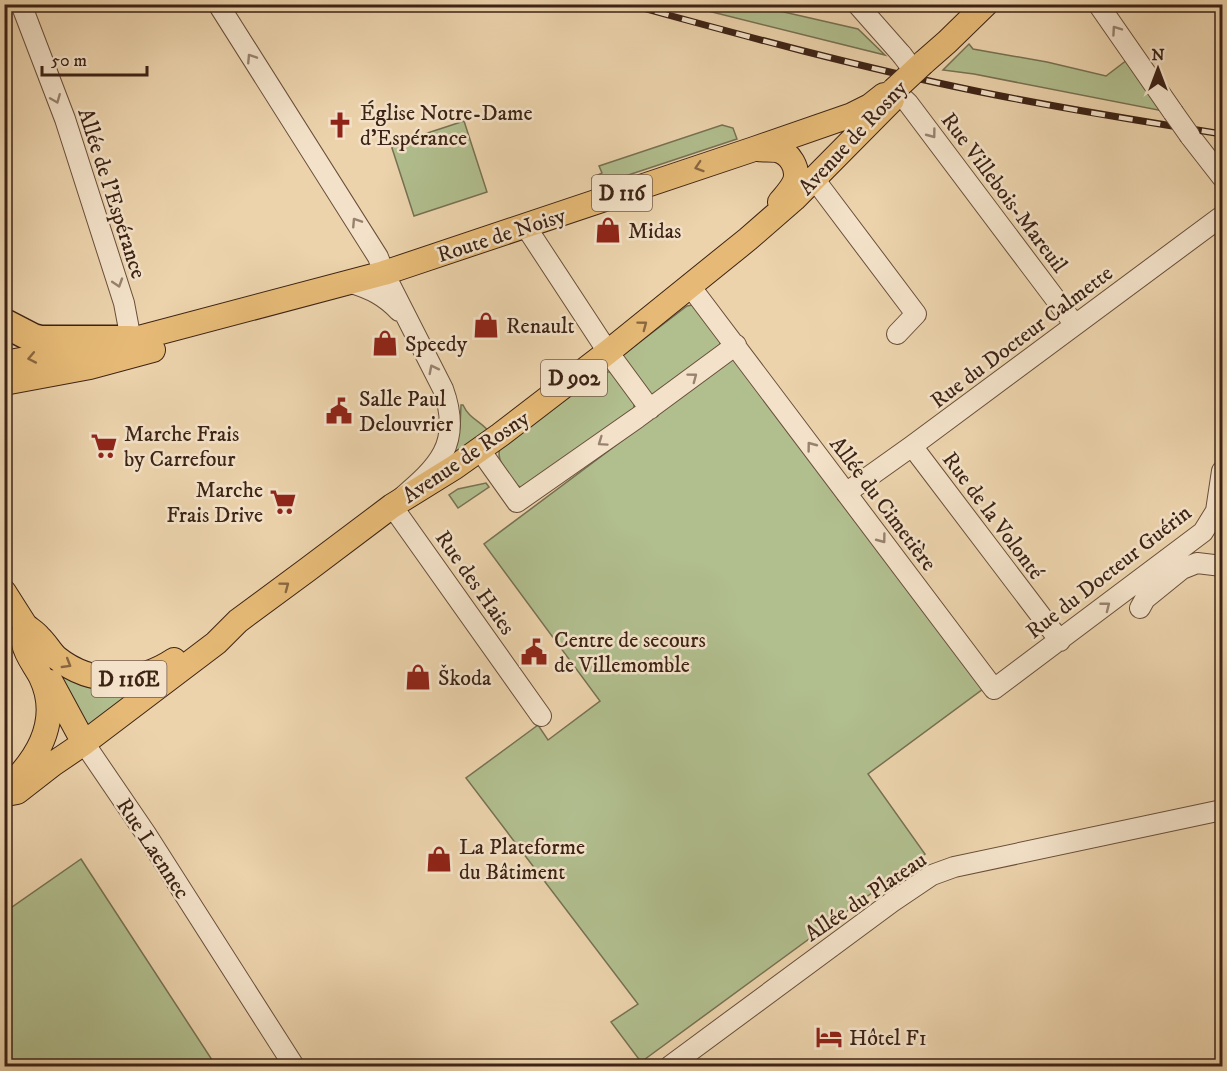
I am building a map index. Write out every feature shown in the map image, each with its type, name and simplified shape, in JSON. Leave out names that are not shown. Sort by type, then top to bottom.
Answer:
[{"type":"highway","points":[[6,325],[41,340],[123,350]]},
{"type":"main road","name":"Avenue de Rosny","points":[[84,743],[216,643],[238,621],[392,506],[480,450],[690,286],[814,180],[892,100],[894,90],[913,63],[947,42],[986,4]]},
{"type":"main road","name":"Route de Noisy","points":[[4,383],[90,367],[123,350],[384,273],[818,127],[870,106],[886,93],[894,90]]},
{"type":"main road","points":[[818,127],[808,135],[804,144],[804,152],[808,158],[818,162],[833,161]]},
{"type":"main road","name":"Route de Noisy","points":[[748,238],[795,182],[792,161],[785,153],[754,149]]},
{"type":"main road","name":"D 116","points":[[4,363],[123,350]]},
{"type":"main road","name":"Rue Laennec","points":[[4,592],[25,625],[29,640],[84,743]]},
{"type":"main road","name":"Rue Laennec","points":[[25,625],[39,636],[54,655],[81,672],[107,679],[130,679],[165,666],[238,621]]},
{"type":"main road","name":"Rue Laennec","points":[[25,625],[24,644],[47,691],[50,710],[48,728],[40,748]]},
{"type":"main road","points":[[40,748],[60,742],[84,743]]},
{"type":"main road","name":"D 902","points":[[5,795],[16,792],[84,743]]},
{"type":"main road","name":"D 902","points":[[5,795],[10,785],[25,770],[40,748]]},
{"type":"street","name":"Allée de l'Espérance","points":[[21,4],[74,147],[124,303],[123,350]]},
{"type":"street","points":[[218,4],[378,256],[384,273],[443,389],[450,409],[450,424],[442,458],[435,468],[392,506]]},
{"type":"street","points":[[857,4],[913,63]]},
{"type":"street","points":[[1098,4],[1190,136],[1222,177]]},
{"type":"street","name":"Rue Villebois-Mareuil","points":[[894,90],[908,103],[1074,325]]},
{"type":"street","points":[[814,180],[916,314],[897,334]]},
{"type":"street","name":"Rue du Docteur Calmette","points":[[846,493],[1222,216]]},
{"type":"street","points":[[526,226],[608,352],[650,409]]},
{"type":"street","points":[[351,283],[371,289],[388,300],[407,319]]},
{"type":"street","name":"Allée du Cimetière","points":[[690,286],[994,689]]},
{"type":"street","points":[[480,450],[517,502],[650,409],[735,345]]},
{"type":"street","name":"Rue de la Volonté","points":[[912,446],[1060,641]]},
{"type":"street","name":"Rue du Docteur Guérin","points":[[994,689],[1174,564],[1203,532],[1216,511],[1222,471]]},
{"type":"street","name":"Rue des Haies","points":[[392,506],[541,716]]},
{"type":"street","points":[[1140,608],[1174,564],[1197,562],[1222,566]]},
{"type":"street","name":"Rue Laennec","points":[[84,743],[146,834],[294,1066]]},
{"type":"street","name":"Allée du Plateau","points":[[670,1066],[932,875],[954,867],[1222,810]]},
{"type":"green space","points":[[684,5],[753,5],[858,29],[885,55]]},
{"type":"green space","points":[[969,44],[973,49],[1047,62],[1106,76],[1127,60],[1163,111],[943,70]]},
{"type":"green space","points":[[464,121],[487,192],[414,216],[391,145]]},
{"type":"green space","points":[[722,125],[733,128],[737,139],[595,186],[592,178],[602,173],[599,166]]},
{"type":"green space","points":[[692,305],[697,308],[720,338],[720,346],[654,394],[650,394],[623,363],[623,355],[687,306]]},
{"type":"green space","points":[[738,354],[987,686],[868,774],[925,854],[641,1062],[611,1022],[638,1004],[466,778],[538,725],[548,740],[600,701],[484,544]]},
{"type":"green space","points":[[603,372],[611,372],[634,403],[634,409],[522,488],[518,486],[501,464],[500,448]]},
{"type":"green space","points":[[461,405],[490,433],[452,457],[460,428]]},
{"type":"green space","points":[[486,483],[489,487],[458,508],[449,495],[458,489]]},
{"type":"green space","points":[[47,665],[141,687],[84,734]]},
{"type":"green space","points":[[81,859],[216,1066],[5,1066],[5,912]]},
{"type":"railway","points":[[628,4],[802,51],[932,82],[1068,109],[1222,134]]},
{"type":"place","name":"Église Notre-Dame d'Espérance","points":[[340,125]]},
{"type":"place","name":"Midas","points":[[608,230]]},
{"type":"place","name":"Renault","points":[[486,325]]},
{"type":"place","name":"Speedy","points":[[385,343]]},
{"type":"place","name":"Salle Paul Delouvrier","points":[[339,411]]},
{"type":"place","name":"Marche Frais by Carrefour","points":[[104,446]]},
{"type":"place","name":"Marche Frais Drive","points":[[283,502]]},
{"type":"place","name":"Centre de secours de Villemomble","points":[[534,652]]},
{"type":"place","name":"Škoda","points":[[418,677]]},
{"type":"place","name":"La Plateforme du Bâtiment","points":[[439,859]]},
{"type":"place","name":"Hôtel F1","points":[[829,1037]]}]
